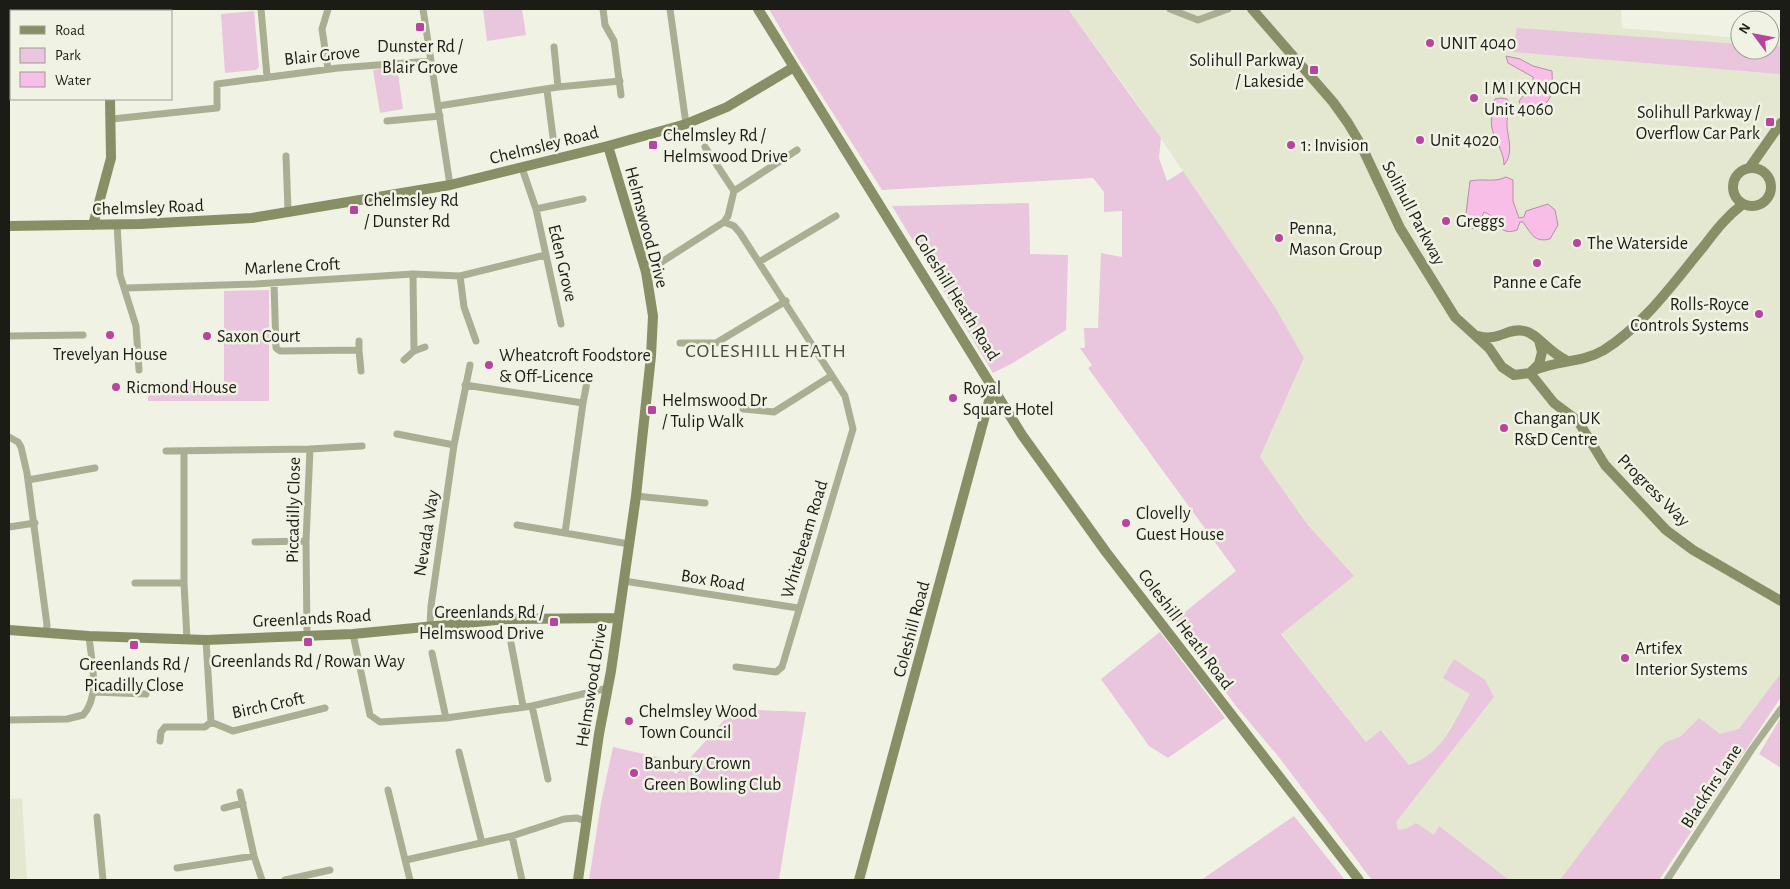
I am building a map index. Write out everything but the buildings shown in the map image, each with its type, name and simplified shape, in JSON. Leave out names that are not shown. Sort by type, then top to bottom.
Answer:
[{"type":"street","points":[[328,9],[322,28],[328,69]]},
{"type":"street","points":[[423,9],[450,185]]},
{"type":"street","points":[[603,9],[605,25],[614,41],[621,94]]},
{"type":"street","points":[[670,9],[686,124]]},
{"type":"street","name":"Coleshill Heath Road","points":[[758,9],[1022,435],[1061,491],[1359,880]]},
{"type":"street","points":[[1170,9],[1198,20],[1228,9]]},
{"type":"street","name":"Solihull Parkway","points":[[1252,9],[1333,102],[1361,145],[1400,228],[1438,292],[1455,317],[1497,357]]},
{"type":"street","points":[[262,12],[267,76]]},
{"type":"street","points":[[554,47],[558,87]]},
{"type":"street","name":"Blair Grove","points":[[112,119],[217,108],[217,84],[328,69],[431,61]]},
{"type":"street","name":"Chelmsley Road","points":[[9,226],[219,221],[252,218],[288,210],[450,185],[608,146],[686,124],[727,107],[794,67]]},
{"type":"street","points":[[438,106],[558,87],[620,81]]},
{"type":"street","points":[[547,90],[554,145]]},
{"type":"street","points":[[93,225],[111,158],[112,119],[110,100]]},
{"type":"street","points":[[387,121],[440,116]]},
{"type":"street","points":[[1763,150],[1766,173],[1772,184],[1769,196],[1760,205],[1753,206],[1739,200],[1732,188],[1735,177],[1740,171],[1750,167],[1781,122]]},
{"type":"street","name":"Helmswood Drive","points":[[578,880],[636,496],[651,356],[653,316],[646,272],[608,146]]},
{"type":"street","points":[[704,148],[734,190]]},
{"type":"street","points":[[646,272],[724,222],[728,216],[734,190],[797,150]]},
{"type":"street","points":[[286,156],[288,210]]},
{"type":"street","points":[[1750,167],[1760,169],[1766,173]]},
{"type":"street","name":"Eden Grove","points":[[522,168],[536,209],[561,324]]},
{"type":"street","name":"Eden Grove","points":[[536,209],[583,199]]},
{"type":"street","points":[[1508,333],[1498,346],[1497,357],[1502,368],[1507,372],[1522,376],[1554,362],[1592,356],[1628,333],[1672,284],[1739,200]]},
{"type":"street","points":[[759,262],[836,216]]},
{"type":"street","name":"Whitebeam Road","points":[[724,222],[734,226],[786,301],[845,396],[853,429],[780,669],[776,672],[736,667]]},
{"type":"street","points":[[117,224],[120,275],[126,288],[136,326],[138,370]]},
{"type":"street","name":"Marlene Croft","points":[[126,288],[274,283],[413,274],[460,276],[545,255]]},
{"type":"street","points":[[413,274],[414,351]]},
{"type":"street","points":[[460,276],[464,307],[476,341]]},
{"type":"street","points":[[274,283],[276,348],[280,351],[359,350]]},
{"type":"street","points":[[680,342],[716,343],[786,301]]},
{"type":"street","points":[[1477,336],[1488,339],[1516,330],[1527,331],[1557,356],[1568,361]]},
{"type":"street","points":[[9,336],[82,335]]},
{"type":"street","points":[[1532,372],[1542,358],[1539,340]]},
{"type":"street","points":[[359,341],[360,370]]},
{"type":"street","points":[[404,360],[414,351],[425,347]]},
{"type":"street","name":"Nevada Way","points":[[430,626],[431,606],[454,445],[470,365]]},
{"type":"street","name":"Progress Way","points":[[1532,372],[1554,403],[1578,421],[1605,465],[1622,486],[1666,530],[1693,550],[1781,601]]},
{"type":"street","points":[[744,409],[774,412],[831,376]]},
{"type":"street","points":[[565,533],[587,382]]},
{"type":"street","points":[[465,385],[583,403]]},
{"type":"street","name":"Coleshill Road","points":[[859,880],[993,386]]},
{"type":"street","points":[[397,434],[454,445]]},
{"type":"street","points":[[9,437],[18,442],[21,447],[28,480],[35,523],[47,625],[46,633]]},
{"type":"street","points":[[310,449],[362,446]]},
{"type":"street","name":"Piccadilly Close","points":[[166,451],[310,449],[306,541],[307,636]]},
{"type":"street","points":[[184,452],[184,583],[187,639]]},
{"type":"street","points":[[28,480],[95,468]]},
{"type":"street","points":[[636,496],[704,503]]},
{"type":"street","points":[[9,527],[35,523]]},
{"type":"street","points":[[517,526],[629,544]]},
{"type":"street","points":[[255,542],[306,541]]},
{"type":"street","name":"Box Road","points":[[624,580],[798,608]]},
{"type":"street","points":[[135,583],[184,583]]},
{"type":"street","name":"Greenlands Road","points":[[9,630],[89,636],[206,640],[353,634],[507,619],[618,618]]},
{"type":"street","points":[[353,634],[370,715],[380,722],[446,718],[532,706],[608,688]]},
{"type":"street","points":[[9,720],[67,719],[84,715],[91,704],[93,692],[89,636]]},
{"type":"street","name":"Birch Croft","points":[[206,640],[211,722],[233,731],[325,708]]},
{"type":"street","points":[[511,643],[523,706]]},
{"type":"street","points":[[432,652],[446,718]]},
{"type":"street","points":[[93,692],[146,694]]},
{"type":"street","points":[[532,706],[548,779]]},
{"type":"street","name":"Blackfirs Lane","points":[[1667,880],[1752,749],[1781,709]]},
{"type":"street","points":[[160,741],[161,732],[165,727],[206,727],[211,722]]},
{"type":"street","points":[[459,752],[482,843]]},
{"type":"street","points":[[388,790],[410,880]]},
{"type":"street","points":[[240,792],[254,856],[262,880]]},
{"type":"street","points":[[224,808],[243,803]]},
{"type":"street","points":[[97,817],[103,880]]},
{"type":"street","points":[[406,860],[512,836],[564,819],[577,818],[587,822]]},
{"type":"street","points":[[512,836],[522,880]]},
{"type":"street","points":[[177,868],[254,856]]},
{"type":"street","points":[[285,880],[330,870]]},
{"type":"shaded area","points":[[1068,9],[1621,9],[1622,28],[1730,37],[1730,60],[1780,60],[1781,42],[1781,697],[1659,880],[1372,880],[1360,865],[1380,844],[1404,810],[1470,693],[1439,747],[1424,760],[1409,765],[1382,730],[1366,742],[1281,633],[1354,576],[1307,524],[1260,457],[1304,358],[1275,307],[1134,99]]},
{"type":"shaded area","points":[[22,798],[27,880],[9,880],[9,799]]},
{"type":"green space","points":[[483,9],[522,9],[526,35],[487,41]]},
{"type":"green space","points":[[769,9],[1068,9],[1161,138],[1159,158],[1167,181],[1183,171],[1275,307],[1304,358],[1260,457],[1307,524],[1354,576],[1281,634],[1366,742],[1381,730],[1409,765],[1421,760],[1439,745],[1470,694],[1443,678],[1454,659],[1485,680],[1494,697],[1396,822],[1398,830],[1406,829],[1416,823],[1434,835],[1439,826],[1509,880],[1372,880],[1278,756],[1235,705],[1175,620],[1236,571],[1088,368],[1092,365],[1080,348],[1085,348],[1084,328],[1098,328],[1101,253],[1122,257],[1122,211],[1104,212],[1104,192],[1093,178],[882,190],[797,57]]},
{"type":"green space","points":[[254,11],[259,67],[256,70],[225,73],[221,14]]},
{"type":"green space","points":[[1517,28],[1730,43],[1730,60],[1780,60],[1781,46],[1781,74],[1512,52]]},
{"type":"green space","points":[[397,66],[403,109],[380,113],[373,70]]},
{"type":"green space","points":[[1029,203],[1030,254],[1068,255],[1066,330],[993,373],[892,206]]},
{"type":"green space","points":[[269,290],[269,401],[148,401],[148,382],[224,382],[224,291]]},
{"type":"green space","points":[[1160,632],[1225,718],[1168,758],[1149,746],[1101,679]]},
{"type":"green space","points":[[1781,673],[1781,697],[1659,880],[1560,880],[1659,748],[1666,742],[1680,737],[1699,718],[1720,734],[1739,729]]},
{"type":"green space","points":[[734,709],[806,712],[779,880],[589,880],[601,803],[613,747],[662,758],[676,774]]},
{"type":"green space","points":[[1781,717],[1781,768],[1759,754]]},
{"type":"green space","points":[[1294,816],[1345,880],[1201,880]]},
{"type":"water","points":[[1506,56],[1552,71],[1552,92],[1550,98],[1542,107],[1531,112],[1522,107],[1519,101],[1533,84],[1533,77],[1508,63]]},
{"type":"water","points":[[1495,99],[1507,99],[1512,108],[1507,122],[1510,151],[1504,165],[1502,153],[1492,130],[1491,122]]},
{"type":"water","points":[[1506,177],[1513,180],[1513,201],[1519,218],[1524,217],[1526,211],[1548,204],[1555,210],[1558,225],[1550,239],[1540,240],[1531,233],[1523,222],[1520,222],[1517,230],[1506,231],[1490,215],[1484,212],[1477,228],[1467,229],[1466,214],[1470,181],[1497,180]]},
{"type":"place","name":"Dunster Rd / Blair Grove","points":[[420,27]]},
{"type":"place","name":"UNIT 4040","points":[[1430,43]]},
{"type":"place","name":"Solihull Parkway / Lakeside","points":[[1314,70]]},
{"type":"place","name":"I M I KYNOCH Unit 4060","points":[[1474,98]]},
{"type":"place","name":"Solihull Parkway / Overflow Car Park","points":[[1770,122]]},
{"type":"place","name":"Unit 4020","points":[[1420,140]]},
{"type":"place","name":"Chelmsley Rd / Helmswood Drive","points":[[653,145]]},
{"type":"place","name":"1: Invision","points":[[1291,145]]},
{"type":"place","name":"Chelmsley Rd / Dunster Rd","points":[[354,210]]},
{"type":"place","name":"Greggs","points":[[1446,221]]},
{"type":"place","name":"Penna, Mason Group","points":[[1279,238]]},
{"type":"place","name":"The Waterside","points":[[1577,243]]},
{"type":"place","name":"Panne e Cafe","points":[[1537,263]]},
{"type":"place","name":"Rolls-Royce Controls Systems","points":[[1759,314]]},
{"type":"place","name":"Trevelyan House","points":[[110,335]]},
{"type":"place","name":"Saxon Court","points":[[207,336]]},
{"type":"place","name":"Wheatcroft Foodstore & Off-Licence","points":[[489,365]]},
{"type":"place","name":"Ricmond House","points":[[116,387]]},
{"type":"place","name":"Royal Square Hotel","points":[[953,398]]},
{"type":"place","name":"Helmswood Dr / Tulip Walk","points":[[652,410]]},
{"type":"place","name":"Changan UK R&D Centre","points":[[1504,428]]},
{"type":"place","name":"Clovelly Guest House","points":[[1126,523]]},
{"type":"place","name":"Greenlands Rd / Helmswood Drive","points":[[554,622]]},
{"type":"place","name":"Greenlands Rd / Rowan Way","points":[[308,642]]},
{"type":"place","name":"Greenlands Rd / Picadilly Close","points":[[134,645]]},
{"type":"place","name":"Artifex Interior Systems","points":[[1625,658]]},
{"type":"place","name":"Chelmsley Wood Town Council","points":[[629,721]]},
{"type":"place","name":"Banbury Crown Green Bowling Club","points":[[634,773]]},
{"type":"district","name":"COLESHILL HEATH","points":[[766,350]]}]
